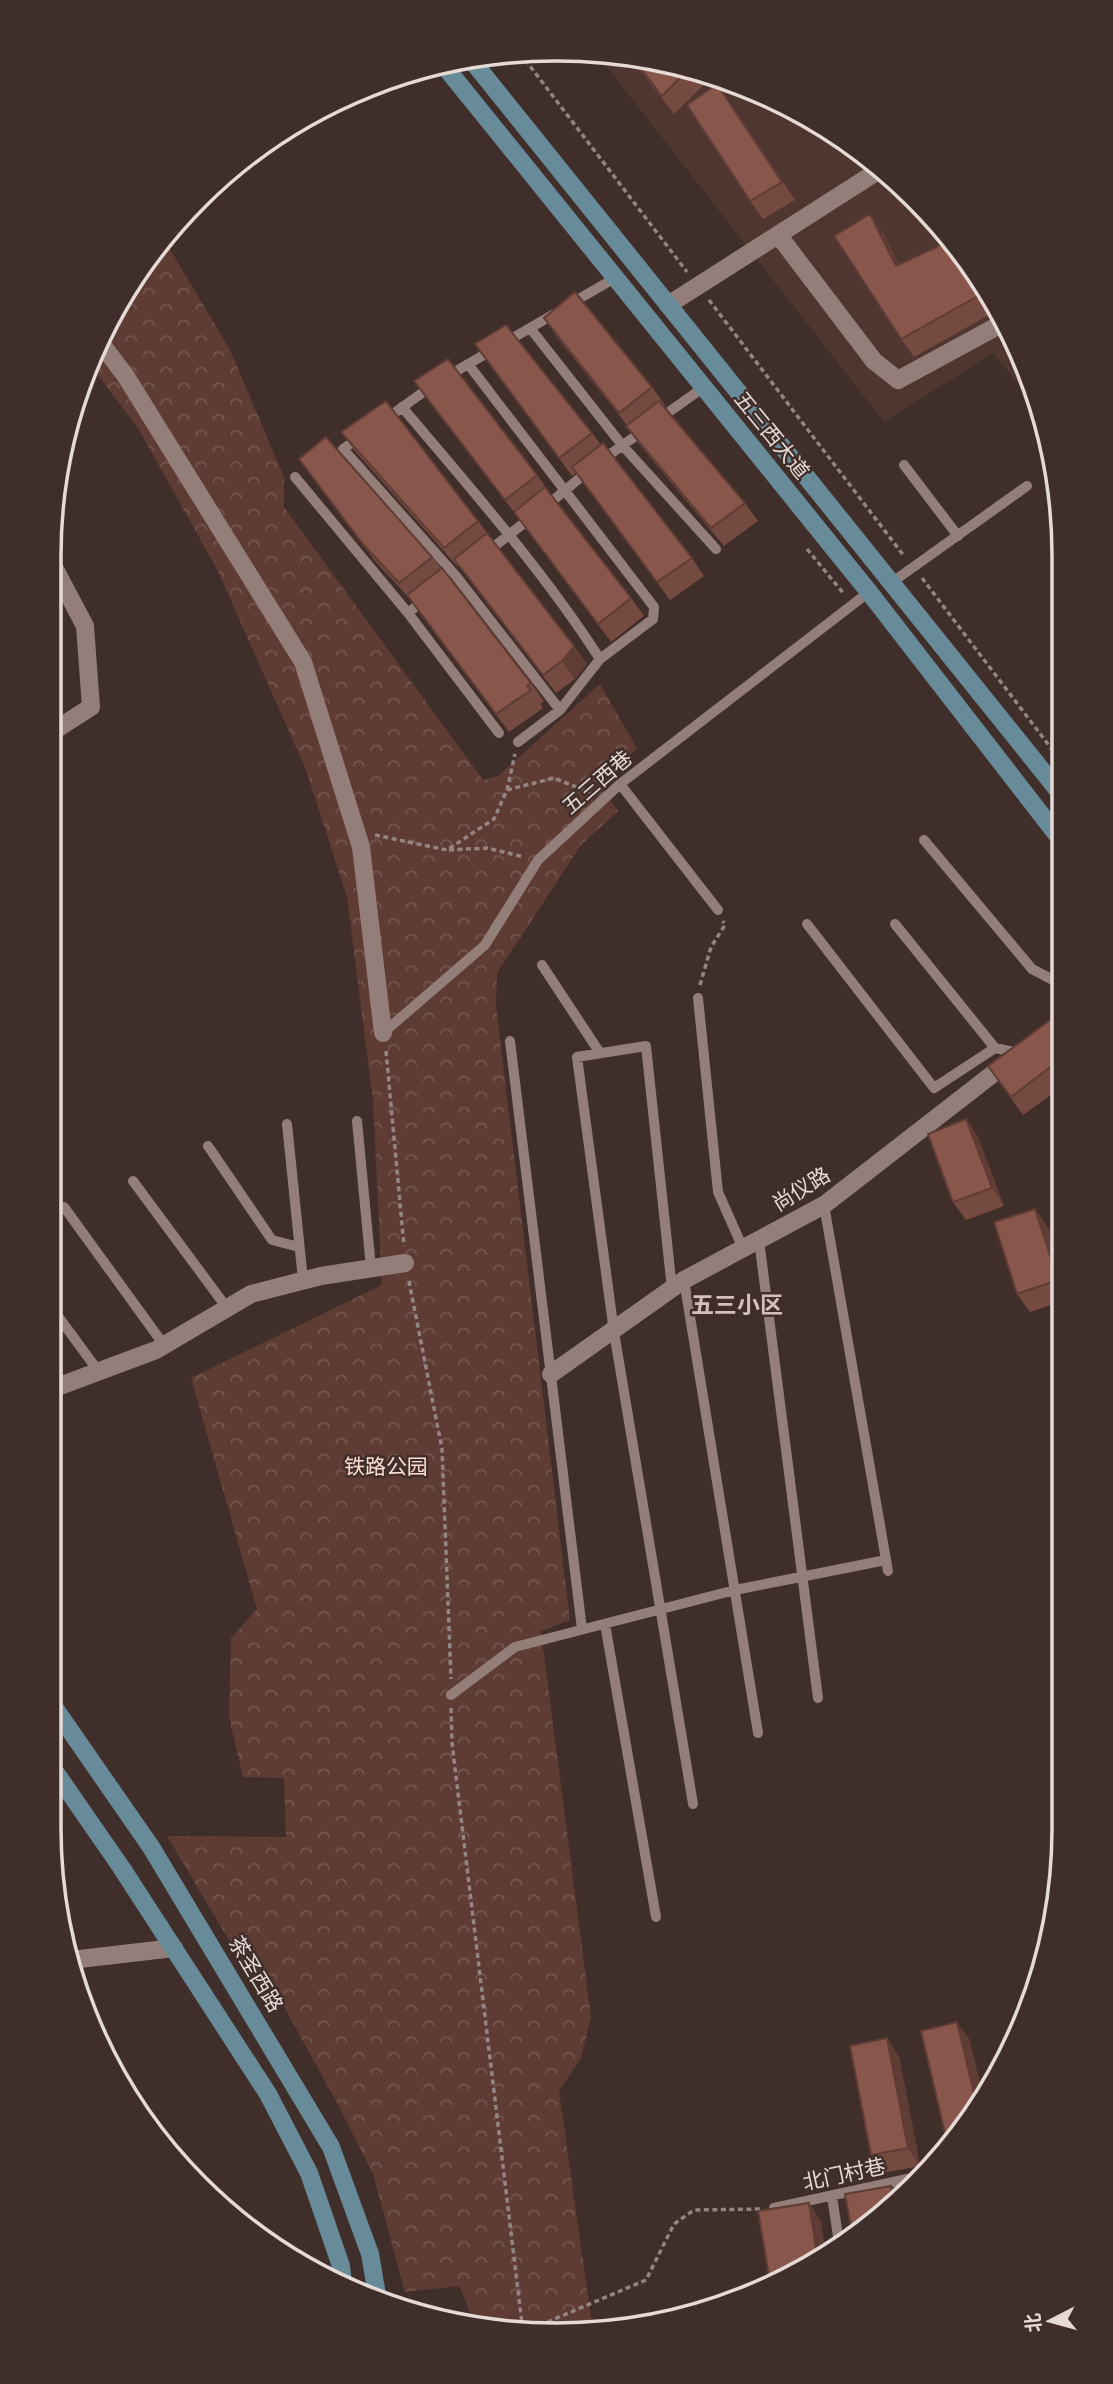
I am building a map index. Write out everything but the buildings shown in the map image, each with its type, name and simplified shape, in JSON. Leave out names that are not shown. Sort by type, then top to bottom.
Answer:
[{"type":"main road","name":"五三西大道","points":[[478,68],[1052,780]]},
{"type":"main road","name":"五三西大道","points":[[450,73],[869,592],[1052,828]]},
{"type":"main road","name":"茶圣西路","points":[[61,1717],[152,1847],[331,2147],[370,2254],[376,2288]]},
{"type":"main road","points":[[61,1781],[268,2094],[309,2173],[342,2274]]},
{"type":"street","points":[[668,305],[872,175]]},
{"type":"street","points":[[779,236],[874,361],[898,380],[995,327]]},
{"type":"street","points":[[106,350],[125,375],[303,662],[361,847],[383,1033]]},
{"type":"street","points":[[61,581],[85,626],[91,707],[61,726]]},
{"type":"street","name":"尚仪路","points":[[551,1374],[614,1332],[678,1284],[824,1205],[1026,1049]]},
{"type":"street","points":[[61,1385],[164,1345],[251,1294],[303,1280],[405,1263]]},
{"type":"street","points":[[79,1959],[174,1948]]},
{"type":"lane","points":[[560,710],[456,576],[343,449],[468,364],[615,278]]},
{"type":"lane","points":[[530,328],[622,446],[716,549]]},
{"type":"lane","points":[[468,364],[654,607],[653,619],[600,659],[560,710],[518,742]]},
{"type":"lane","points":[[477,560],[622,446],[704,387]]},
{"type":"lane","points":[[402,407],[510,535],[573,617],[600,659]]},
{"type":"lane","points":[[904,465],[958,536]]},
{"type":"lane","points":[[295,477],[408,612],[499,733]]},
{"type":"lane","points":[[891,583],[1027,486]]},
{"type":"lane","points":[[446,583],[466,568]]},
{"type":"lane","points":[[408,612],[436,591]]},
{"type":"lane","name":"五三西巷","points":[[383,1033],[485,945],[538,860],[620,784],[869,592]]},
{"type":"lane","points":[[620,784],[718,910]]},
{"type":"lane","points":[[924,840],[1032,969],[1052,979]]},
{"type":"lane","points":[[807,924],[934,1088],[995,1048],[1026,1049]]},
{"type":"lane","points":[[895,924],[995,1048]]},
{"type":"lane","points":[[542,965],[600,1053]]},
{"type":"lane","points":[[698,998],[718,1192],[750,1243],[818,1699]]},
{"type":"lane","points":[[510,1041],[582,1629]]},
{"type":"lane","points":[[693,1804],[614,1332],[577,1057],[646,1046],[678,1284],[735,1590],[758,1733]]},
{"type":"lane","points":[[357,1121],[371,1268]]},
{"type":"lane","points":[[287,1124],[303,1280]]},
{"type":"lane","points":[[208,1146],[272,1240],[299,1247]]},
{"type":"lane","points":[[133,1181],[227,1308]]},
{"type":"lane","points":[[824,1205],[887,1571]]},
{"type":"lane","points":[[64,1207],[164,1345]]},
{"type":"lane","points":[[61,1320],[99,1371]]},
{"type":"lane","points":[[451,1695],[515,1647],[735,1590],[886,1560]]},
{"type":"lane","points":[[605,1624],[656,1917]]},
{"type":"lane","name":"北门村巷","points":[[775,2208],[900,2184]]},
{"type":"lane","points":[[832,2196],[838,2235]]},
{"type":"path","points":[[528,62],[1052,750]]},
{"type":"path","points":[[447,850],[494,819],[507,790],[518,742]]},
{"type":"path","points":[[507,790],[554,778],[604,799]]},
{"type":"path","points":[[356,831],[447,850],[487,848],[538,860]]},
{"type":"path","points":[[698,998],[702,970],[725,925],[718,910]]},
{"type":"path","points":[[546,2323],[646,2280],[674,2224],[694,2210],[775,2208]]},
{"type":"shaded area","points":[[604,63],[685,78],[776,112],[832,145],[883,184],[907,206],[949,255],[968,281],[1001,337],[1022,388],[993,353],[884,422]]},
{"type":"green space","name":"铁路公园","points":[[169,248],[230,350],[284,477],[284,507],[483,780],[498,776],[600,684],[637,748],[600,786],[618,811],[581,845],[497,973],[496,1006],[570,1620],[541,1631],[591,2017],[581,2058],[559,2091],[592,2322],[524,2322],[472,2315],[459,2286],[405,2292],[373,2174],[336,2101],[283,2005],[248,1972],[167,1836],[286,1837],[284,1778],[243,1777],[229,1717],[231,1638],[257,1609],[191,1378],[382,1285],[373,1101],[347,897],[306,770],[218,571],[139,430],[97,373],[112,337],[128,309]]},
{"type":"district","name":"五三小区","points":[[737,1305]]}]
